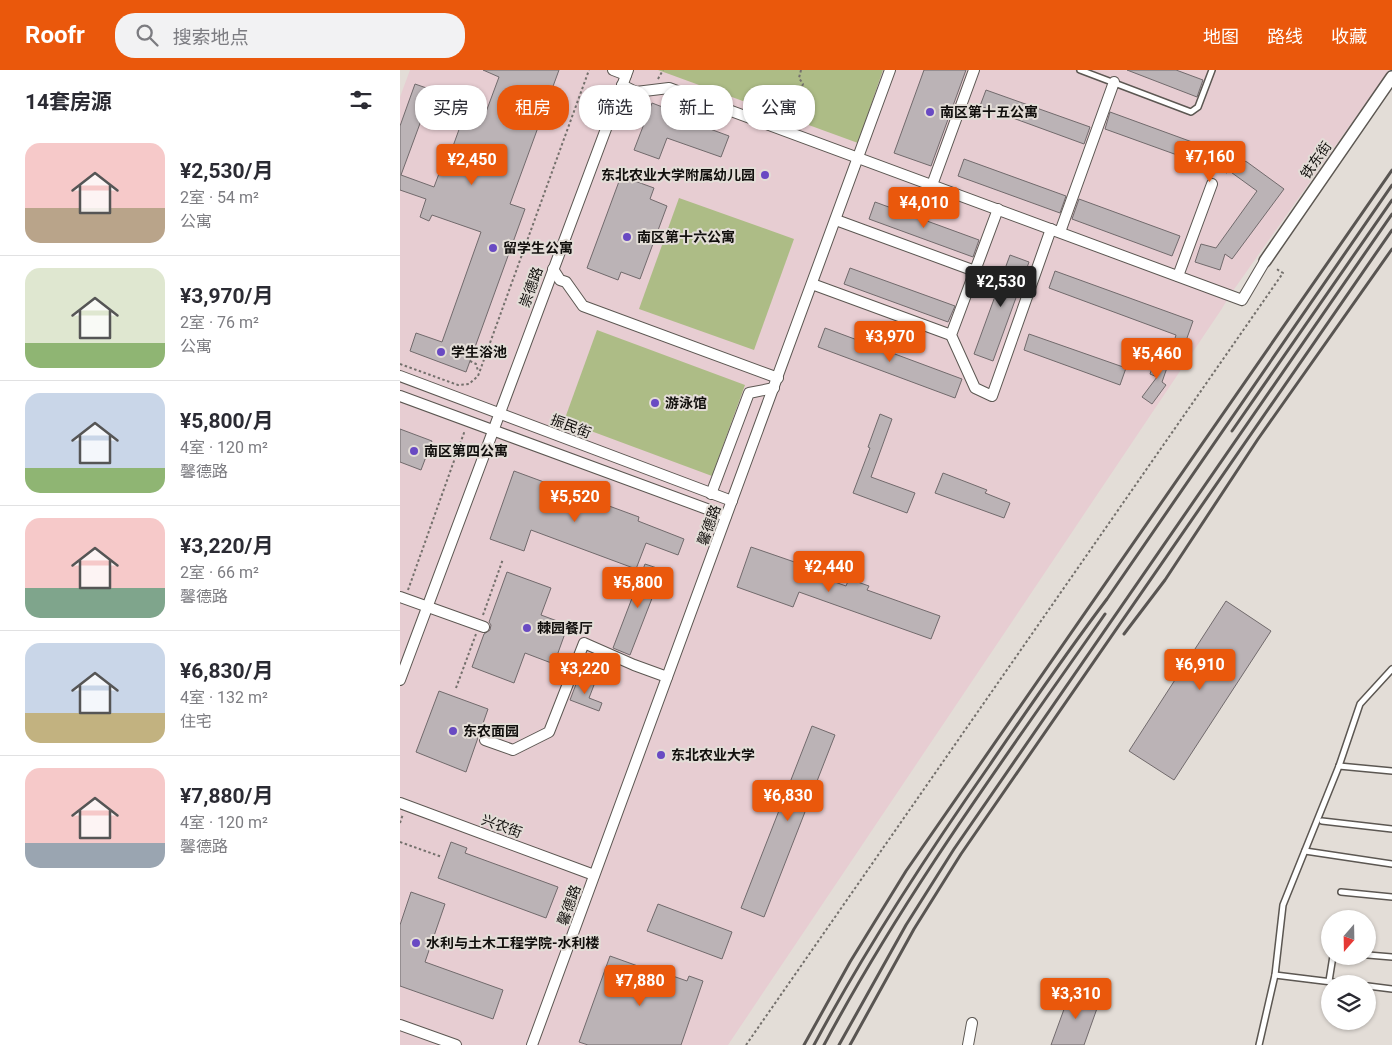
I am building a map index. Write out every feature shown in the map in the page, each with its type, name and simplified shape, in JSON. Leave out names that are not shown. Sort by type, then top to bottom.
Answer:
[{"type":"street","points":[[613,70],[627,72]]},
{"type":"street","name":"馨德路","points":[[532,1045],[890,70]]},
{"type":"street","points":[[932,185],[974,70]]},
{"type":"street","name":"崇德路","points":[[622,85],[627,72]]},
{"type":"street","name":"铁东街","points":[[1265,261],[1392,77]]},
{"type":"street","points":[[998,209],[951,335],[975,388],[992,396],[1114,82]]},
{"type":"street","points":[[651,90],[669,88],[1242,300],[1265,261]]},
{"type":"street","name":"崇德路","points":[[400,680],[605,130]]},
{"type":"street","points":[[1178,276],[1212,184]]},
{"type":"street","points":[[836,220],[975,271]]},
{"type":"street","points":[[553,269],[560,280],[566,282],[583,306],[776,383]]},
{"type":"street","points":[[812,284],[951,335]]},
{"type":"street","points":[[400,390],[402,377]]},
{"type":"street","name":"振民街","points":[[402,377],[732,501]]},
{"type":"street","points":[[712,494],[749,393],[776,383]]},
{"type":"street","points":[[400,396],[726,516]]},
{"type":"street","points":[[565,457],[571,441]]},
{"type":"street","points":[[639,484],[644,469]]},
{"type":"street","points":[[403,598],[484,627]]},
{"type":"street","points":[[485,740],[513,750],[549,732],[584,643],[634,665],[667,676]]},
{"type":"street","name":"兴农街","points":[[400,803],[594,875]]},
{"type":"street","points":[[968,1045],[972,1023]]},
{"type":"street","points":[[400,1024],[456,1045]]},
{"type":"lane","points":[[1080,70],[1191,112],[1198,107],[1212,70]]},
{"type":"lane","points":[[1259,1045],[1275,975],[1283,905],[1339,766],[1360,704],[1392,669]]},
{"type":"lane","points":[[1339,766],[1392,771]]},
{"type":"lane","points":[[1322,821],[1392,828]]},
{"type":"lane","points":[[1305,851],[1392,864]]},
{"type":"lane","points":[[1341,892],[1392,897]]},
{"type":"lane","points":[[1376,956],[1392,957]]},
{"type":"lane","points":[[1275,975],[1321,980]]},
{"type":"lane","points":[[1376,987],[1392,989]]},
{"type":"path","points":[[400,364],[458,385],[469,384],[478,376],[589,70]]},
{"type":"path","points":[[801,70],[799,78],[803,84],[802,88],[796,93],[794,104],[804,111],[807,119],[804,137]]},
{"type":"path","points":[[746,1045],[1283,273]]},
{"type":"path","points":[[470,361],[477,366],[478,376]]},
{"type":"path","points":[[403,598],[468,421]]},
{"type":"path","points":[[400,842],[442,857]]},
{"type":"shaded area","name":"东北农业大学","points":[[410,70],[1389,70],[1230,295],[728,1045],[400,1045],[400,97]]},
{"type":"green space","points":[[658,70],[883,70],[858,143],[815,127],[815,85],[743,85],[743,101],[733,97],[733,85],[699,85]]},
{"type":"green space","points":[[679,198],[794,239],[754,350],[639,309]]},
{"type":"green space","name":"游泳馆","points":[[597,330],[745,385],[712,476],[564,421]]},
{"type":"building","points":[[483,70],[559,70],[554,85],[497,85],[497,130],[537,130],[510,204],[525,209],[466,372],[410,351],[416,333],[442,342],[481,232],[432,215],[429,221],[420,217],[426,199],[400,190],[400,126],[415,84],[418,85],[415,85],[415,130],[418,130],[401,175],[434,187],[440,171],[444,171],[459,130],[487,130],[487,109],[499,77]]},
{"type":"building","name":"南区第十五公寓","points":[[924,70],[966,70],[931,166],[894,153]]},
{"type":"building","points":[[1127,70],[1176,70],[1203,80],[1197,97]]},
{"type":"building","points":[[986,90],[1090,127],[1084,144],[980,106]]},
{"type":"building","points":[[652,103],[661,106],[661,130],[713,130],[729,136],[721,157],[667,138],[659,159],[634,150],[642,130],[651,130]]},
{"type":"building","points":[[1110,112],[1247,162],[1284,189],[1232,259],[1225,254],[1220,270],[1195,262],[1201,244],[1216,248],[1257,191],[1228,170],[1227,173],[1105,129]]},
{"type":"building","points":[[964,159],[1066,196],[1060,213],[958,176]]},
{"type":"building","name":"南区第十六公寓","points":[[621,176],[654,188],[650,199],[667,206],[640,279],[621,272],[618,280],[587,268]]},
{"type":"building","points":[[1079,199],[1180,236],[1172,256],[1072,219]]},
{"type":"building","points":[[875,202],[979,240],[973,257],[869,219]]},
{"type":"building","points":[[1010,255],[1029,262],[993,361],[974,354]]},
{"type":"building","points":[[850,268],[955,306],[948,322],[844,284]]},
{"type":"building","points":[[1055,271],[1193,321],[1181,355],[1171,352],[1176,335],[1049,288]]},
{"type":"building","points":[[825,328],[962,379],[955,398],[818,347]]},
{"type":"building","points":[[1029,334],[1126,368],[1120,385],[1024,350]]},
{"type":"building","points":[[1156,357],[1169,362],[1162,382],[1166,385],[1152,404],[1142,397],[1157,377],[1150,374]]},
{"type":"building","points":[[880,414],[892,419],[871,477],[915,493],[907,513],[853,493],[870,448],[868,447]]},
{"type":"building","name":"南区第四公寓","points":[[400,429],[432,441],[421,470],[400,462]]},
{"type":"building","points":[[514,471],[639,517],[638,521],[684,539],[678,555],[646,543],[636,569],[531,530],[524,551],[490,539]]},
{"type":"building","points":[[943,473],[987,490],[985,493],[1010,503],[1004,518],[935,493]]},
{"type":"building","points":[[751,547],[806,566],[804,571],[846,586],[849,579],[869,586],[867,590],[940,616],[931,639],[799,592],[793,607],[737,587]]},
{"type":"building","points":[[645,564],[663,570],[630,655],[613,648]]},
{"type":"building","name":"棘园餐厅","points":[[507,572],[551,588],[541,615],[568,625],[554,664],[525,653],[514,683],[472,667],[484,634],[490,630],[491,625],[489,622]]},
{"type":"building","points":[[1226,601],[1271,631],[1174,780],[1129,751]]},
{"type":"building","points":[[578,679],[594,685],[589,698],[602,703],[599,711],[570,700]]},
{"type":"building","name":"东农面园","points":[[439,691],[488,709],[466,772],[416,752]]},
{"type":"building","points":[[812,726],[835,735],[764,917],[741,908]]},
{"type":"building","points":[[451,842],[467,848],[465,853],[558,887],[546,918],[438,878]]},
{"type":"building","name":"水利与土木工程学院-水利楼","points":[[411,892],[445,904],[425,962],[503,990],[493,1019],[400,986],[400,925]]},
{"type":"building","points":[[658,904],[732,932],[722,959],[647,931]]},
{"type":"building","points":[[610,956],[687,981],[689,976],[703,981],[681,1045],[588,1045],[579,1042]]},
{"type":"building","points":[[1071,990],[1100,1000],[1084,1045],[1051,1045]]},
{"type":"railway","points":[[804,1045],[850,962],[906,871],[1392,170]]},
{"type":"railway","points":[[814,1045],[897,903],[942,834],[1047,681],[1107,599],[1392,185]]},
{"type":"railway","points":[[1232,431],[1392,200]]},
{"type":"railway","points":[[839,1045],[906,925],[954,849],[1392,214]]},
{"type":"railway","points":[[850,1045],[914,929],[961,854],[1392,230]]},
{"type":"railway","points":[[1124,634],[1165,580],[1258,439],[1392,249]]},
{"type":"railway","points":[[824,1045],[888,933],[958,825],[1105,614]]},
{"type":"place","name":"南区第十五公寓","points":[[930,112]]},
{"type":"place","name":"东北农业大学附属幼儿园","points":[[765,175]]},
{"type":"place","name":"南区第十六公寓","points":[[627,237]]},
{"type":"place","name":"留学生公寓","points":[[493,248]]},
{"type":"place","name":"学生浴池","points":[[441,352]]},
{"type":"place","name":"游泳馆","points":[[655,403]]},
{"type":"place","name":"南区第四公寓","points":[[414,451]]},
{"type":"place","name":"棘园餐厅","points":[[527,628]]},
{"type":"place","name":"东农面园","points":[[453,731]]},
{"type":"place","name":"东北农业大学","points":[[661,755]]},
{"type":"place","name":"水利与土木工程学院-水利楼","points":[[416,943]]}]
